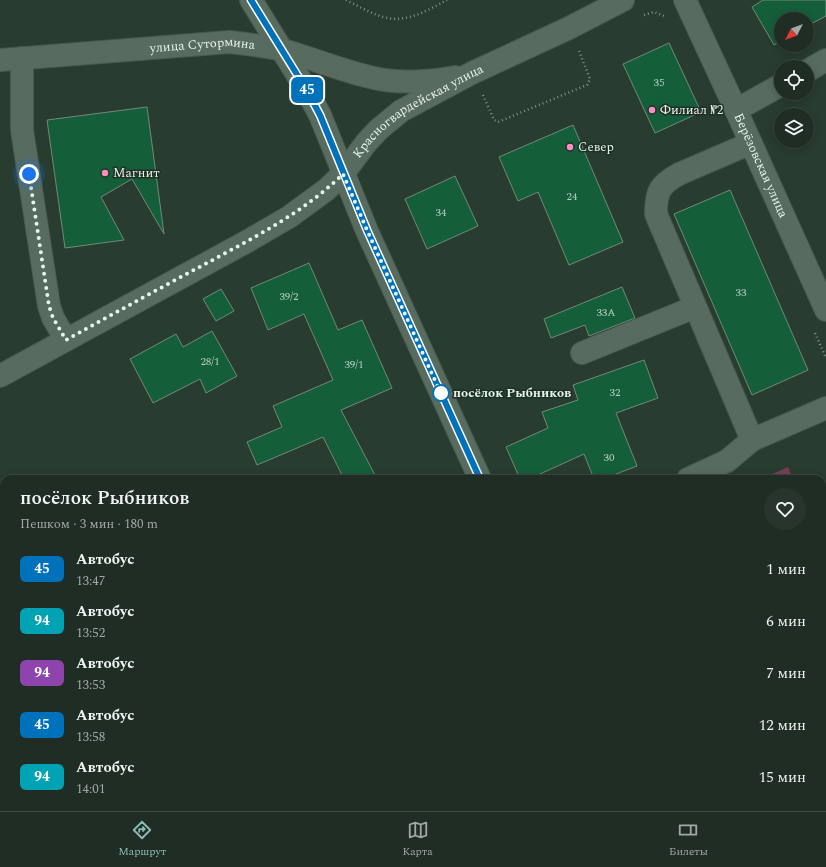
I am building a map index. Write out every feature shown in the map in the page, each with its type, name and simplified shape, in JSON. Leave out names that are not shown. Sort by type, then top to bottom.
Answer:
[{"type":"street","points":[[251,0],[306,89],[320,115],[367,230],[478,475]]},
{"type":"street","name":"Красногвардейская улица","points":[[0,376],[289,217],[326,190],[343,174],[366,143],[388,121],[401,112],[472,73],[569,28],[623,0]]},
{"type":"street","name":"Берёзовская улица","points":[[685,0],[826,310]]},
{"type":"street","name":"улица Сутормина","points":[[0,60],[229,42],[282,50],[374,78],[389,80],[414,82],[435,80],[472,73]]},
{"type":"street","points":[[22,58],[22,130],[49,306],[53,318],[66,340]]},
{"type":"street","points":[[814,67],[826,60]]},
{"type":"street","points":[[736,110],[774,89]]},
{"type":"street","points":[[751,143],[679,174],[669,180],[660,190],[656,198],[656,214],[752,440]]},
{"type":"street","points":[[582,353],[695,307]]},
{"type":"street","points":[[697,475],[727,461],[752,440],[826,408]]},
{"type":"path","points":[[346,0],[383,17],[393,19],[409,17],[422,13],[447,0]]},
{"type":"path","points":[[638,16],[654,12],[668,17]]},
{"type":"path","points":[[479,94],[483,95],[494,120],[498,122],[587,85],[590,79],[578,50],[580,46]]},
{"type":"shaded area","points":[[788,467],[791,475],[770,475]]},
{"type":"building","points":[[763,0],[826,0],[826,16],[814,22],[814,12],[774,12],[774,45],[752,7]]},
{"type":"building","points":[[669,43],[701,112],[655,133],[623,64]]},
{"type":"building","name":"Магнит","points":[[147,107],[164,234],[132,179],[101,197],[124,240],[65,248],[47,120]]},
{"type":"building","points":[[573,125],[623,242],[569,265],[538,192],[518,201],[499,157]]},
{"type":"building","points":[[455,176],[478,226],[427,249],[405,199]]},
{"type":"building","points":[[730,190],[808,370],[752,395],[674,214]]},
{"type":"building","points":[[309,263],[338,330],[362,320],[392,388],[341,410],[375,475],[342,475],[323,437],[257,465],[247,442],[282,427],[273,406],[333,380],[304,314],[268,330],[251,288]]},
{"type":"building","points":[[622,287],[635,318],[589,336],[585,325],[551,338],[544,319]]},
{"type":"building","points":[[221,289],[234,311],[216,321],[203,299]]},
{"type":"building","points":[[212,331],[237,376],[206,393],[200,379],[153,403],[130,359],[176,334],[183,347]]},
{"type":"building","points":[[644,360],[658,398],[616,413],[637,466],[613,475],[592,475],[584,454],[538,475],[518,475],[506,447],[548,428],[542,412],[578,400],[573,385]]},
{"type":"bus line","name":"45","points":[[251,0],[306,89],[320,115],[367,230],[478,475]]},
{"type":"place","name":"Филиал №2","points":[[652,110]]},
{"type":"place","name":"Север","points":[[570,147]]},
{"type":"place","name":"Магнит","points":[[105,173]]},
{"type":"place","name":"посёлок Рыбников","points":[[441,393]]},
{"type":"route","points":[[29,174],[49,306],[53,318],[66,340],[289,217],[326,190],[343,174],[442,396],[441,393]]}]
